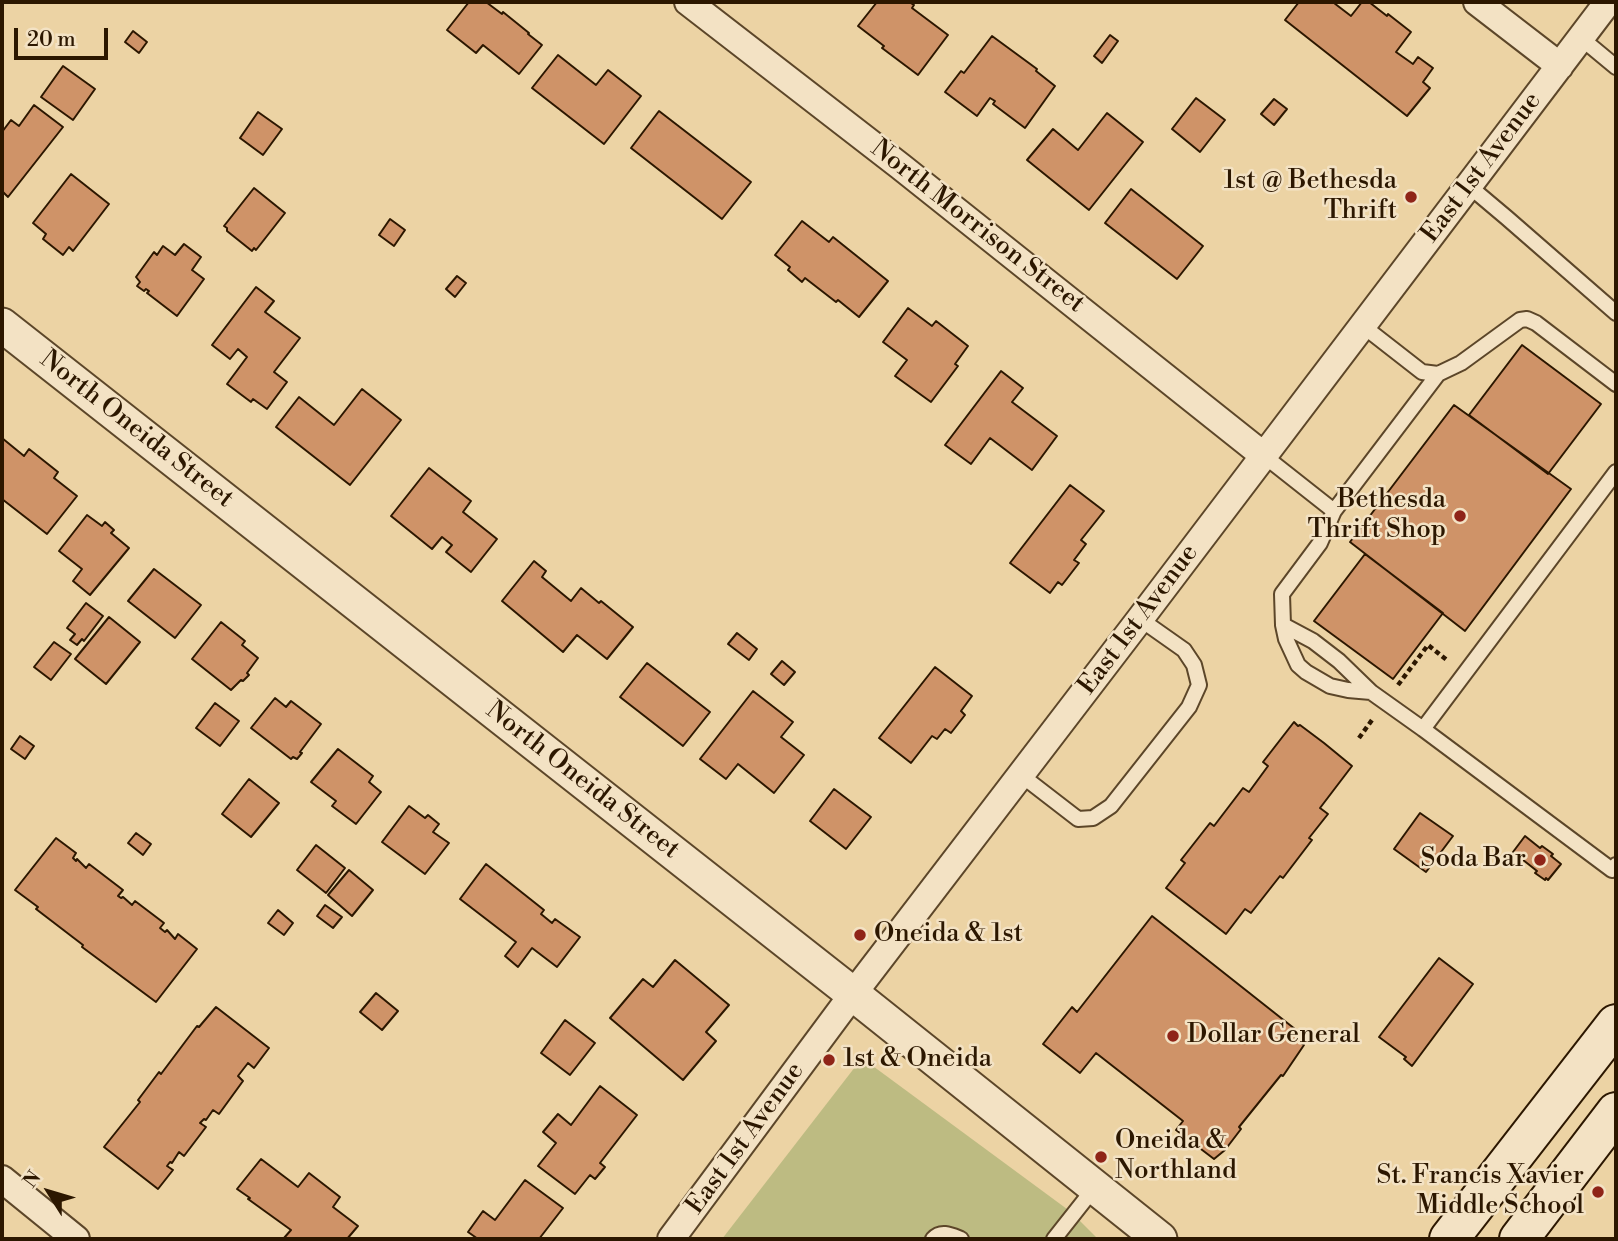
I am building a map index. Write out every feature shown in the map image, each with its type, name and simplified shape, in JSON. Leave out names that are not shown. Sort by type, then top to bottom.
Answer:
[{"type":"main road","points":[[1449,1239],[1616,1024]]},
{"type":"main road","points":[[1519,1239],[1616,1112]]},
{"type":"street","name":"North Morrison Street","points":[[688,2],[900,166],[1263,455]]},
{"type":"street","points":[[1477,2],[1560,66]]},
{"type":"street","name":"East 1st Avenue","points":[[671,1239],[853,994],[1608,2]]},
{"type":"street","name":"North Oneida Street","points":[[2,325],[853,994],[1160,1239]]},
{"type":"street","points":[[2,1179],[76,1239]]},
{"type":"lane","points":[[1581,38],[1616,67]]},
{"type":"lane","points":[[1469,186],[1616,313]]},
{"type":"lane","points":[[1371,692],[1329,686],[1298,664],[1286,639],[1282,594],[1320,542],[1334,511],[1438,374],[1461,363],[1520,320],[1527,319],[1616,384]]},
{"type":"lane","points":[[1363,326],[1422,372],[1438,374]]},
{"type":"lane","points":[[1263,455],[1334,511]]},
{"type":"lane","points":[[1423,729],[1616,472]]},
{"type":"lane","points":[[1021,775],[1078,819],[1093,818],[1111,806],[1189,707],[1199,685],[1194,665],[1184,650],[1140,619]]},
{"type":"lane","points":[[1283,625],[1313,641],[1339,661],[1371,692],[1612,870],[1616,865]]},
{"type":"lane","points":[[1054,1239],[1095,1187]]},
{"type":"lane","points":[[933,1239],[944,1233],[961,1239]]},
{"type":"path","points":[[1359,738],[1427,645],[1465,674]]},
{"type":"shaded area","points":[[862,1058],[1071,1212],[1098,1239],[722,1239]]},
{"type":"building","points":[[469,2],[486,2],[502,14],[503,12],[542,45],[519,74],[483,45],[476,53],[447,30]]},
{"type":"building","points":[[877,2],[909,2],[914,5],[912,8],[948,35],[918,75],[858,26]]},
{"type":"building","points":[[1299,2],[1335,2],[1351,16],[1362,2],[1369,2],[1411,32],[1396,52],[1413,64],[1418,57],[1433,68],[1423,82],[1430,88],[1407,116],[1285,20]]},
{"type":"building","points":[[133,31],[147,42],[139,53],[125,42]]},
{"type":"building","points":[[1110,35],[1118,41],[1102,63],[1094,56]]},
{"type":"building","points":[[992,36],[1037,69],[1036,71],[1055,86],[1025,128],[993,104],[995,101],[990,98],[977,116],[945,92],[961,71],[964,73]]},
{"type":"building","points":[[558,55],[596,85],[608,70],[641,96],[604,144],[532,88]]},
{"type":"building","points":[[63,66],[95,89],[73,120],[41,97]]},
{"type":"building","points":[[1196,98],[1225,120],[1200,152],[1172,129]]},
{"type":"building","points":[[1274,99],[1287,109],[1274,125],[1261,114]]},
{"type":"building","points":[[34,105],[63,127],[8,197],[2,191],[2,132],[11,120],[19,126]]},
{"type":"building","points":[[659,111],[751,182],[722,219],[631,148]]},
{"type":"building","points":[[258,112],[282,129],[263,155],[240,138]]},
{"type":"building","points":[[1107,113],[1143,142],[1089,210],[1027,160],[1053,129],[1078,150]]},
{"type":"building","points":[[71,174],[109,204],[73,251],[69,247],[63,255],[43,239],[46,234],[33,223]]},
{"type":"building","points":[[254,188],[285,213],[256,250],[254,248],[252,251],[224,226]]},
{"type":"building","points":[[1131,189],[1203,246],[1177,279],[1105,223]]},
{"type":"building","points":[[390,219],[405,230],[394,246],[379,235]]},
{"type":"building","points":[[802,221],[829,242],[833,237],[888,281],[859,317],[805,278],[802,282],[788,270],[790,267],[775,255]]},
{"type":"building","points":[[184,244],[201,257],[192,270],[204,279],[177,316],[147,293],[149,291],[137,286],[140,282],[136,277],[154,252],[157,255],[163,246],[175,255]]},
{"type":"building","points":[[457,276],[466,283],[455,297],[446,289]]},
{"type":"building","points":[[256,287],[274,301],[265,312],[300,338],[274,372],[287,382],[267,409],[253,399],[251,402],[227,384],[247,357],[238,349],[230,359],[212,345]]},
{"type":"building","points":[[908,308],[932,326],[936,321],[968,346],[955,364],[958,366],[931,402],[895,376],[907,360],[883,342]]},
{"type":"building","points":[[1522,345],[1601,404],[1548,474],[1469,415]]},
{"type":"building","points":[[1001,371],[1023,388],[1012,402],[1057,436],[1032,470],[990,438],[971,464],[945,445]]},
{"type":"building","points":[[362,389],[401,420],[350,485],[276,427],[299,397],[334,425]]},
{"type":"building","name":"Bethesda Thrift Shop","points":[[1454,405],[1571,489],[1465,631],[1350,542]]},
{"type":"building","points":[[2,438],[24,456],[29,449],[58,472],[54,478],[77,496],[47,534],[2,499]]},
{"type":"building","points":[[429,468],[471,501],[463,512],[497,539],[471,572],[446,552],[452,545],[442,537],[432,549],[391,516]]},
{"type":"building","points":[[1070,485],[1104,511],[1081,540],[1086,544],[1074,560],[1079,563],[1062,585],[1058,582],[1050,593],[1010,563]]},
{"type":"building","points":[[87,515],[102,526],[105,522],[114,530],[111,533],[129,548],[90,595],[73,581],[82,569],[59,551]]},
{"type":"building","points":[[1365,554],[1443,613],[1393,679],[1314,621]]},
{"type":"building","points":[[534,561],[546,571],[542,577],[571,601],[581,588],[633,627],[607,659],[577,635],[563,652],[502,601]]},
{"type":"building","points":[[154,569],[201,605],[175,638],[128,601]]},
{"type":"building","points":[[86,603],[103,616],[84,641],[82,639],[77,645],[70,640],[75,634],[67,628]]},
{"type":"building","points":[[109,617],[140,642],[106,684],[75,659]]},
{"type":"building","points":[[221,622],[245,641],[242,645],[258,658],[247,673],[249,675],[231,690],[192,659]]},
{"type":"building","points":[[737,633],[757,649],[749,660],[728,644]]},
{"type":"building","points":[[54,642],[71,654],[51,680],[34,667]]},
{"type":"building","points":[[782,661],[795,672],[784,685],[771,674]]},
{"type":"building","points":[[647,663],[710,712],[683,746],[620,697]]},
{"type":"building","points":[[935,667],[972,696],[961,711],[965,715],[951,733],[945,729],[937,739],[932,736],[911,763],[879,738]]},
{"type":"building","points":[[753,691],[793,722],[781,737],[804,755],[774,793],[738,764],[726,779],[700,759]]},
{"type":"building","points":[[275,698],[286,707],[291,701],[321,724],[297,759],[291,759],[251,728]]},
{"type":"building","points":[[215,703],[239,721],[220,746],[196,728]]},
{"type":"building","points":[[1294,722],[1352,766],[1320,808],[1328,814],[1309,838],[1312,840],[1283,878],[1280,876],[1251,913],[1245,909],[1226,934],[1166,888],[1185,863],[1181,860],[1210,823],[1214,826],[1243,788],[1249,792],[1268,766],[1263,762]]},
{"type":"building","points":[[20,736],[34,746],[25,759],[11,749]]},
{"type":"building","points":[[338,749],[373,776],[369,782],[381,792],[356,824],[332,806],[336,801],[311,782]]},
{"type":"building","points":[[249,779],[279,803],[251,837],[222,814]]},
{"type":"building","points":[[834,789],[871,817],[846,849],[810,821]]},
{"type":"building","points":[[409,806],[439,824],[433,832],[449,843],[425,874],[382,842]]},
{"type":"building","points":[[1420,813],[1453,836],[1426,872],[1394,849]]},
{"type":"building","points":[[136,833],[151,844],[143,855],[128,843]]},
{"type":"building","name":"Soda Bar","points":[[1525,836],[1553,854],[1551,856],[1561,864],[1548,880],[1535,873],[1537,871],[1513,852]]},
{"type":"building","points":[[56,838],[76,853],[73,858],[76,861],[77,859],[86,868],[89,864],[123,890],[118,896],[132,905],[135,901],[164,923],[160,928],[165,932],[167,930],[175,939],[178,934],[197,949],[156,1002],[82,947],[83,945],[15,890]]},
{"type":"building","points":[[316,845],[345,868],[326,893],[297,870]]},
{"type":"building","points":[[486,864],[544,910],[541,914],[552,923],[555,919],[580,937],[557,967],[532,948],[518,967],[505,956],[516,942],[460,899]]},
{"type":"building","points":[[349,870],[373,890],[352,916],[328,895]]},
{"type":"building","points":[[325,905],[342,917],[333,928],[317,916]]},
{"type":"building","points":[[278,910],[293,923],[284,935],[268,923]]},
{"type":"building","name":"Dollar General","points":[[1152,916],[1300,1033],[1295,1039],[1304,1045],[1283,1076],[1281,1075],[1239,1127],[1241,1129],[1225,1150],[1214,1159],[1176,1130],[1183,1121],[1096,1053],[1080,1073],[1043,1044],[1072,1007],[1077,1012]]},
{"type":"building","points":[[1439,958],[1473,984],[1412,1066],[1404,1059],[1406,1057],[1379,1037]]},
{"type":"building","points":[[675,960],[729,1005],[706,1032],[716,1041],[683,1080],[610,1018],[643,979],[653,987]]},
{"type":"building","points":[[376,993],[398,1011],[382,1030],[360,1012]]},
{"type":"building","points":[[216,1007],[269,1048],[254,1068],[248,1063],[238,1076],[243,1081],[219,1114],[213,1110],[206,1120],[200,1123],[206,1127],[184,1156],[179,1152],[172,1163],[170,1162],[167,1166],[173,1170],[158,1189],[104,1147],[140,1102],[138,1100],[159,1072],[161,1074],[197,1026],[199,1027]]},
{"type":"building","points":[[565,1020],[595,1043],[570,1075],[541,1053]]},
{"type":"building","points":[[600,1086],[637,1115],[600,1163],[605,1167],[595,1179],[590,1175],[575,1194],[538,1166],[556,1143],[543,1132],[558,1114],[571,1125]]},
{"type":"building","points":[[261,1159],[298,1187],[309,1173],[340,1197],[333,1207],[358,1226],[347,1239],[284,1238],[291,1230],[237,1189]]},
{"type":"building","points":[[525,1180],[563,1208],[539,1239],[478,1239],[468,1232],[483,1211],[495,1220]]},
{"type":"place","name":"1st @ Bethesda Thrift","points":[[1411,197]]},
{"type":"place","name":"Bethesda Thrift Shop","points":[[1460,516]]},
{"type":"place","name":"Soda Bar","points":[[1540,860]]},
{"type":"place","name":"Oneida & 1st","points":[[860,935]]},
{"type":"place","name":"Dollar General","points":[[1173,1036]]},
{"type":"place","name":"1st & Oneida","points":[[829,1060]]},
{"type":"place","name":"Oneida & Northland","points":[[1101,1157]]},
{"type":"place","name":"St. Francis Xavier Middle School","points":[[1598,1192]]}]
